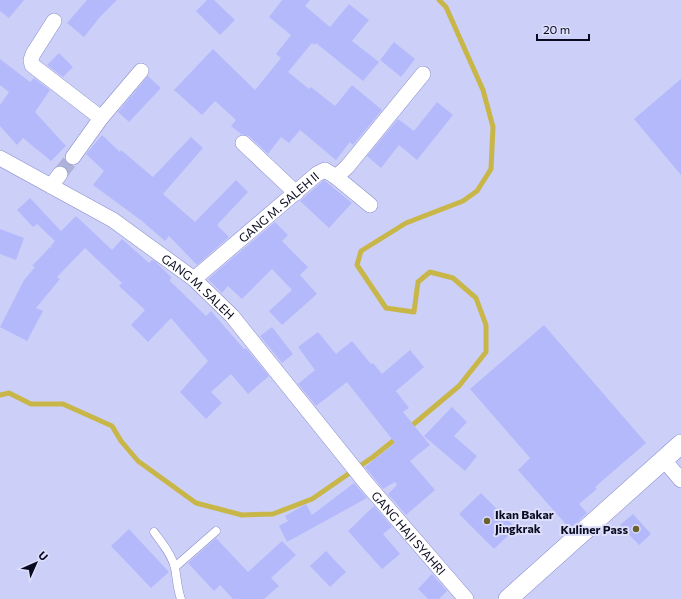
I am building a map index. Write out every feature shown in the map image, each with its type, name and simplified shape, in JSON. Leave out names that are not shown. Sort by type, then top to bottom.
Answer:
[{"type":"street","points":[[54,21],[33,54],[31,60],[32,65],[101,118]]},
{"type":"street","points":[[73,157],[101,118],[141,72]]},
{"type":"street","name":"GANG M. SALEH II","points":[[194,279],[317,174],[325,170],[336,177],[347,167],[423,74]]},
{"type":"street","points":[[243,143],[296,193]]},
{"type":"street","name":"GANG M. SALEH","points":[[0,158],[113,220],[194,279],[232,316],[353,465]]},
{"type":"street","points":[[51,186],[60,174]]},
{"type":"street","points":[[336,177],[370,205]]},
{"type":"street","points":[[508,599],[681,444]]},
{"type":"street","points":[[664,460],[681,480]]},
{"type":"street","name":"GANG HAJI SYAHRI","points":[[353,465],[366,483],[466,599]]},
{"type":"lane","points":[[175,567],[216,531]]},
{"type":"lane","points":[[154,532],[167,550],[175,567],[176,585],[180,599]]},
{"type":"building","points":[[0,0],[24,0],[9,18],[0,11]]},
{"type":"building","points":[[87,0],[117,0],[100,17],[84,37],[67,23]]},
{"type":"building","points":[[207,0],[214,0],[235,20],[220,35],[196,11]]},
{"type":"building","points":[[282,0],[310,0],[305,6],[330,27],[349,4],[369,20],[352,41],[379,62],[363,81],[316,43],[314,45],[312,43],[288,72],[309,89],[311,87],[335,106],[352,85],[382,110],[353,145],[350,142],[336,160],[300,130],[289,143],[281,137],[268,154],[249,136],[241,134],[231,126],[236,120],[215,101],[202,115],[174,90],[213,49],[255,90],[281,58],[276,54],[291,35],[269,17]]},
{"type":"building","points":[[394,42],[415,59],[401,77],[380,60]]},
{"type":"building","points":[[59,53],[73,67],[63,77],[47,65]]},
{"type":"building","points":[[0,59],[30,82],[34,78],[50,90],[35,112],[66,146],[51,161],[23,138],[17,145],[0,126],[0,105],[9,92],[0,85]]},
{"type":"building","points":[[148,76],[161,88],[129,122],[118,112]]},
{"type":"building","points":[[681,79],[681,175],[634,119]]},
{"type":"building","points":[[437,102],[453,115],[417,160],[399,145],[381,168],[367,156],[398,119],[414,131]]},
{"type":"building","points":[[102,135],[120,152],[121,150],[153,177],[191,137],[203,148],[163,194],[195,222],[236,180],[248,192],[217,225],[229,237],[197,265],[169,236],[165,241],[142,221],[93,185],[104,171],[86,154]]},
{"type":"building","points":[[324,180],[352,203],[329,228],[300,201]]},
{"type":"building","points":[[30,198],[61,231],[76,216],[112,250],[122,239],[149,263],[152,260],[155,261],[172,278],[169,280],[206,316],[211,311],[244,349],[246,348],[269,376],[248,394],[231,374],[211,392],[222,403],[206,419],[180,392],[208,361],[171,318],[148,342],[131,325],[145,310],[119,286],[122,283],[85,248],[57,277],[60,279],[36,308],[43,311],[27,341],[0,327],[24,280],[35,267],[32,266],[50,247],[52,248],[51,246],[55,241],[37,224],[33,227],[17,210]]},
{"type":"building","points":[[275,222],[288,235],[282,241],[308,267],[300,275],[317,294],[282,325],[269,311],[292,290],[272,269],[242,299],[228,286],[222,293],[208,279]]},
{"type":"building","points":[[0,229],[24,238],[16,260],[0,254]]},
{"type":"building","points":[[544,325],[646,443],[595,487],[597,489],[579,504],[587,513],[570,529],[518,470],[530,458],[470,389]]},
{"type":"building","points":[[272,327],[293,354],[282,363],[260,336]]},
{"type":"building","points":[[318,332],[336,354],[352,341],[371,364],[373,363],[382,374],[410,350],[424,367],[396,391],[409,408],[403,412],[430,445],[410,461],[435,490],[406,515],[388,494],[397,485],[395,482],[383,489],[365,467],[395,443],[347,382],[316,406],[298,384],[315,370],[298,347]]},
{"type":"building","points":[[452,407],[467,422],[454,436],[477,456],[465,471],[424,436]]},
{"type":"building","points":[[354,483],[367,498],[287,542],[279,526],[288,521],[285,516],[306,504],[312,515]]},
{"type":"building","name":"Ikan Bakar Jingkrak","points":[[481,493],[516,528],[494,549],[459,514]]},
{"type":"building","points":[[374,506],[392,527],[383,534],[400,554],[382,569],[348,531]]},
{"type":"building","name":"Kuliner Pass","points":[[633,514],[651,534],[639,545],[620,525]]},
{"type":"building","points":[[129,529],[169,572],[151,588],[111,546]]},
{"type":"building","points":[[216,538],[248,572],[282,541],[296,555],[271,578],[279,586],[264,599],[233,599],[220,585],[214,591],[188,563]]},
{"type":"building","points":[[326,551],[346,572],[330,587],[310,566]]},
{"type":"building","points":[[432,574],[447,591],[439,599],[428,599],[418,589]]},
{"type":"waterway","points":[[409,428],[459,386],[486,352],[486,325],[476,298],[453,278],[430,272],[418,282],[414,312],[386,308],[357,265],[361,251],[406,223],[463,201],[477,191],[491,169],[493,127],[483,90],[446,7],[439,0]]},
{"type":"waterway","points":[[0,395],[9,393],[31,404],[63,404],[112,426],[121,441],[138,461],[196,503],[242,515],[273,514],[312,499],[373,457],[398,437]]},
{"type":"tunnel","points":[[60,174],[73,157]]},
{"type":"place","name":"Ikan Bakar Jingkrak","points":[[487,521]]},
{"type":"place","name":"Kuliner Pass","points":[[636,529]]}]
